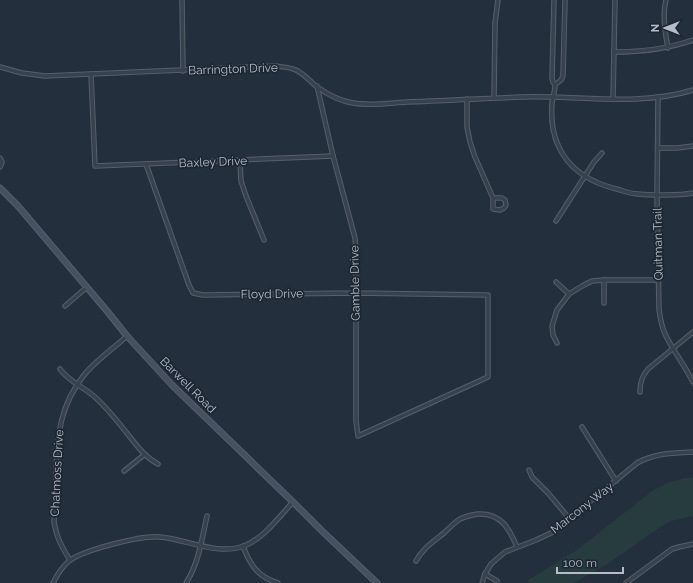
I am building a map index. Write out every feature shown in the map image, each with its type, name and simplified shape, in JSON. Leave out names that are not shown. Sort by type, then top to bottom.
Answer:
[{"type":"street","points":[[182,0],[183,70]]},
{"type":"street","points":[[494,98],[498,0]]},
{"type":"street","points":[[554,0],[552,78],[555,85],[552,115],[554,134],[562,155],[574,168],[598,184],[636,194],[657,195],[693,193]]},
{"type":"street","points":[[555,85],[563,76],[565,0]]},
{"type":"street","points":[[613,99],[615,0]]},
{"type":"street","points":[[666,0],[664,21],[668,48]]},
{"type":"street","points":[[614,52],[649,51],[668,48],[693,40]]},
{"type":"street","name":"Barrington Drive","points":[[0,67],[33,75],[56,76],[275,66],[287,67],[300,73],[326,93],[355,104],[494,98],[553,97],[630,99],[674,95],[693,90]]},
{"type":"street","name":"Baxley Drive","points":[[91,74],[96,166],[333,156]]},
{"type":"street","name":"Gamble Drive","points":[[317,86],[333,156],[355,238],[356,421],[358,436]]},
{"type":"street","name":"Quitman Trail","points":[[658,97],[657,195],[660,318],[666,335],[693,382]]},
{"type":"street","points":[[467,100],[470,142],[475,157],[493,198],[493,209],[500,210],[504,208],[506,205],[505,200],[502,198],[493,198]]},
{"type":"street","points":[[658,148],[693,146]]},
{"type":"street","points":[[556,221],[594,162],[602,153]]},
{"type":"street","points":[[0,158],[2,164],[0,167]]},
{"type":"street","points":[[240,161],[241,181],[264,240]]},
{"type":"street","name":"Floyd Drive","points":[[146,164],[193,293],[203,295],[356,293],[487,295],[488,377],[358,436]]},
{"type":"street","name":"Barwell Road","points":[[0,188],[18,206],[127,336],[172,385],[377,583]]},
{"type":"street","points":[[604,280],[604,304]]},
{"type":"street","points":[[557,343],[553,335],[552,326],[557,310],[569,294],[592,281],[658,280]]},
{"type":"street","points":[[556,282],[569,294]]},
{"type":"street","points":[[65,306],[87,287]]},
{"type":"street","points":[[640,392],[641,380],[648,369],[693,332]]},
{"type":"street","name":"Chatmoss Drive","points":[[70,560],[57,537],[54,522],[58,437],[60,425],[63,414],[77,385],[85,374],[127,336]]},
{"type":"street","points":[[60,369],[64,376],[95,397],[108,410],[144,455],[158,464]]},
{"type":"street","points":[[582,427],[616,481]]},
{"type":"street","name":"Marcony Way","points":[[482,583],[491,564],[505,552],[553,532],[637,463],[646,458],[663,454],[693,452]]},
{"type":"street","points":[[124,471],[144,455]]},
{"type":"street","points":[[529,470],[532,477],[569,518]]},
{"type":"street","points":[[53,583],[57,574],[70,560],[91,550],[129,540],[158,536],[226,550],[243,546],[260,536],[293,502]]},
{"type":"street","points":[[416,561],[425,548],[461,519],[472,515],[483,514],[500,520],[505,524],[511,533],[517,547]]},
{"type":"street","points":[[186,583],[191,576],[207,516]]},
{"type":"street","points":[[627,583],[672,549],[693,544]]},
{"type":"street","points":[[243,546],[246,554],[258,573],[278,583]]},
{"type":"street","points":[[485,574],[497,581]]},
{"type":"street","points":[[263,583],[266,578]]},
{"type":"green space","points":[[685,478],[693,478],[693,516],[671,521],[660,527],[609,563],[574,583],[529,583],[528,580],[577,550],[652,491],[667,483]]}]
